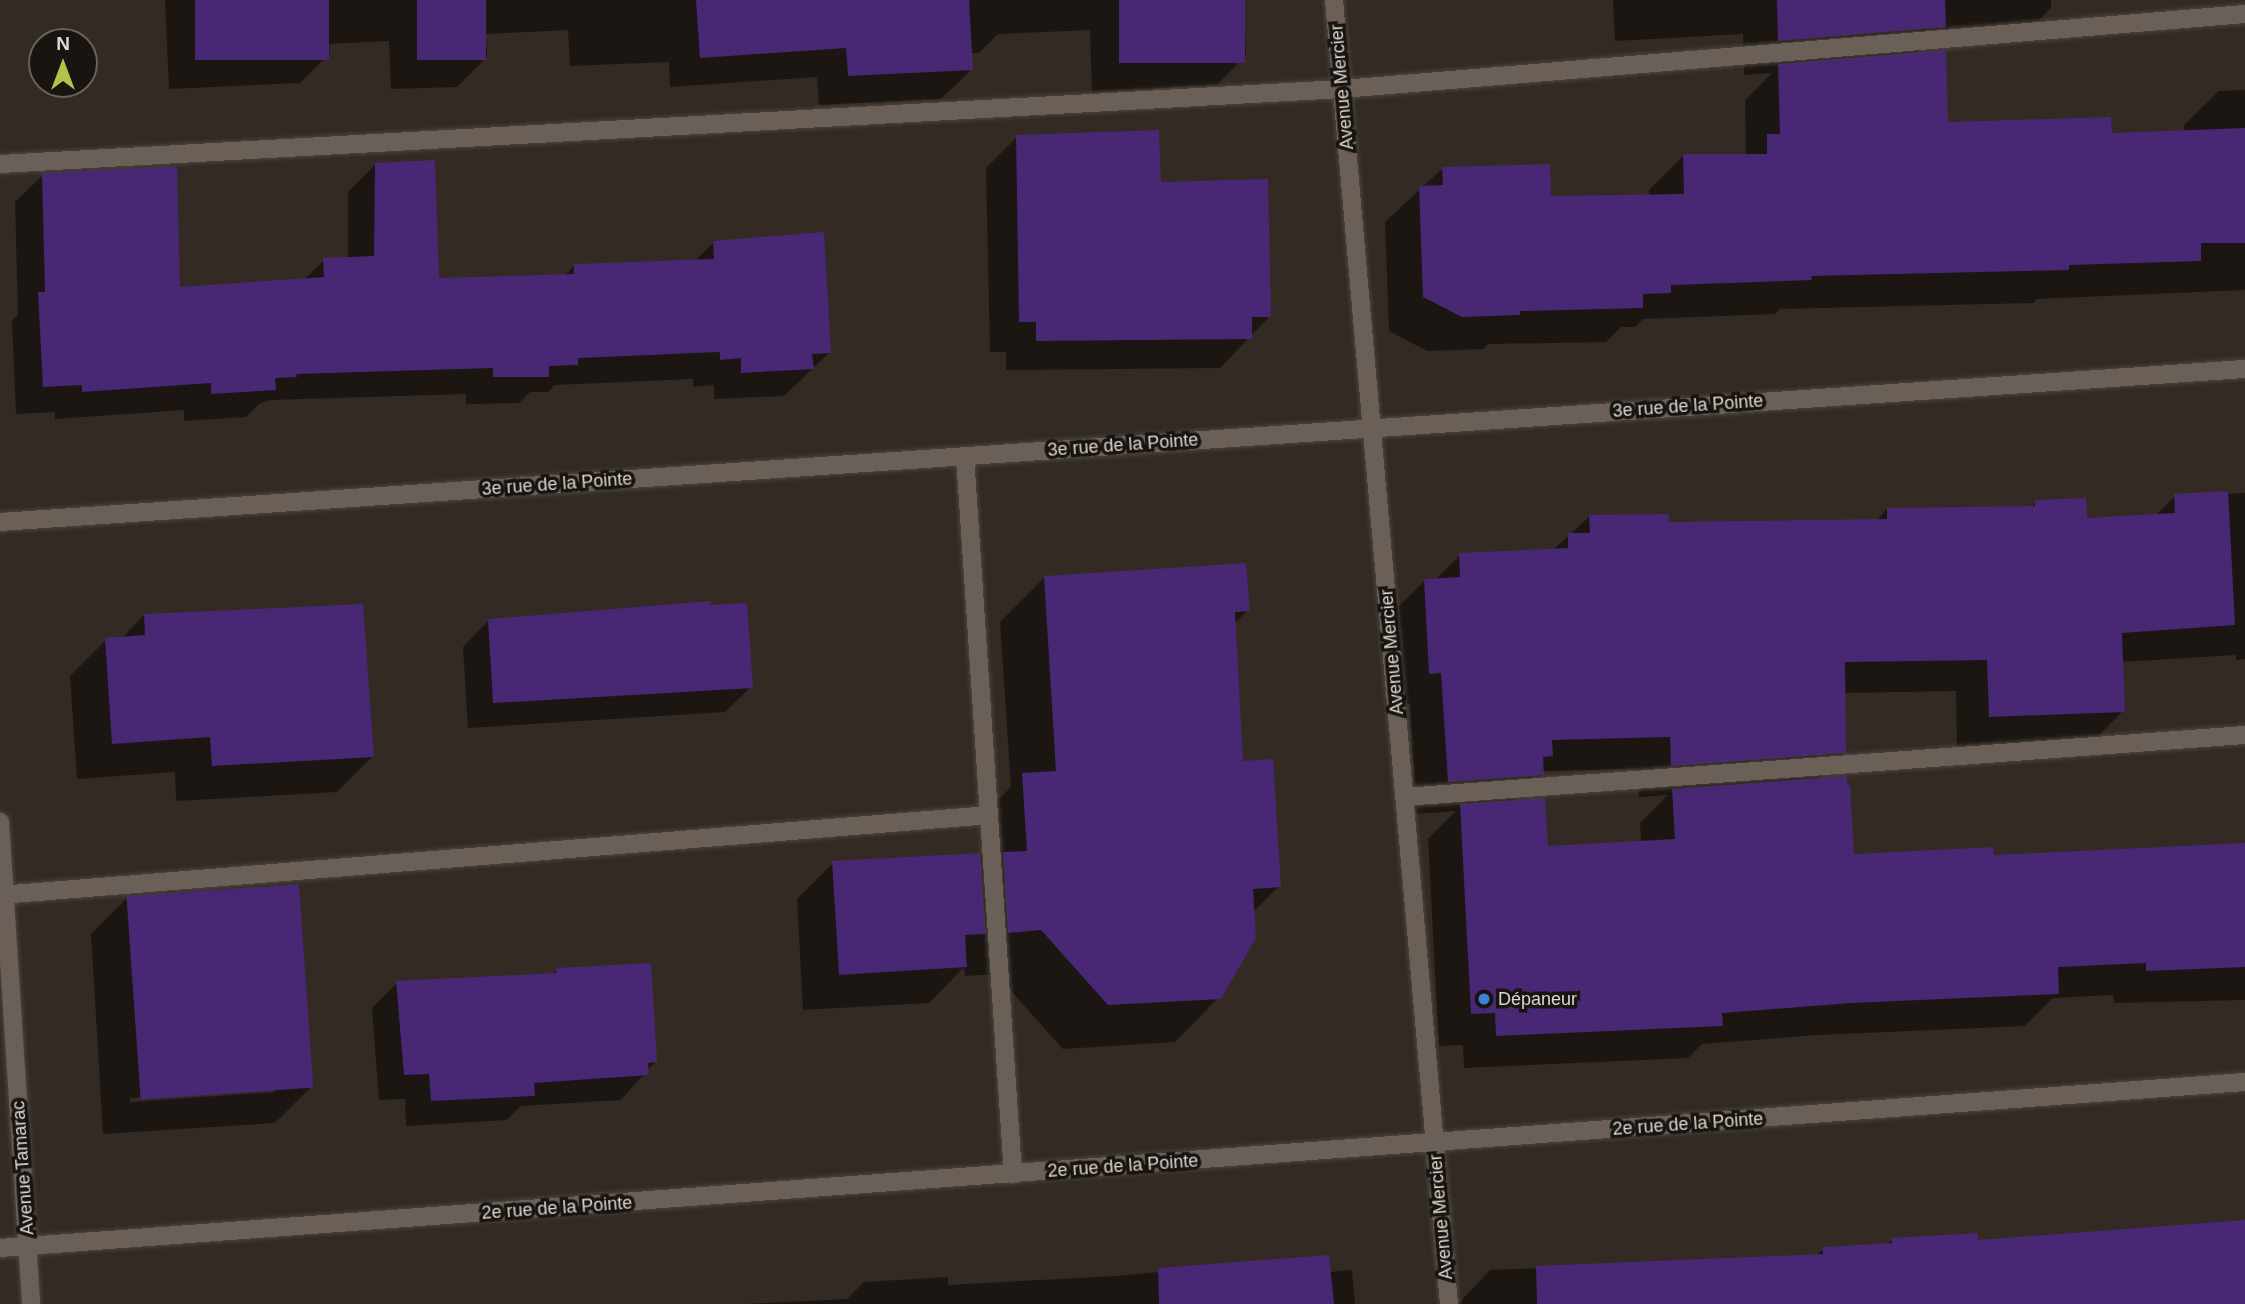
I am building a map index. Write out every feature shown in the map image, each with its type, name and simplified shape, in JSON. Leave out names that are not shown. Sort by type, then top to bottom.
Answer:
[{"type":"street","name":"Avenue Mercier","points":[[1334,0],[1449,1304]]},
{"type":"street","points":[[0,164],[1342,89],[2245,14]]},
{"type":"street","name":"3e rue de la Pointe","points":[[0,522],[2245,369]]},
{"type":"street","points":[[965,456],[1013,1174]]},
{"type":"street","points":[[1404,797],[2245,735]]},
{"type":"street","points":[[2,895],[989,815]]},
{"type":"street","name":"Avenue Tamarac","points":[[0,822],[2,895],[31,1304]]},
{"type":"street","name":"2e rue de la Pointe","points":[[0,1248],[2245,1082]]},
{"type":"building","points":[[195,0],[329,0],[329,60],[195,60]]},
{"type":"building","points":[[417,0],[486,0],[486,60],[417,60]]},
{"type":"building","points":[[696,0],[969,0],[973,70],[848,76],[846,48],[700,58]]},
{"type":"building","points":[[1119,0],[1245,0],[1245,63],[1119,63]]},
{"type":"building","points":[[1777,0],[1945,0],[1946,27],[1778,41]]},
{"type":"building","points":[[1946,50],[1948,122],[2111,117],[2112,133],[2245,128],[2245,243],[2201,243],[2201,261],[2069,265],[2069,270],[1811,276],[1812,280],[1671,285],[1671,293],[1643,294],[1643,308],[1520,311],[1520,315],[1462,317],[1423,297],[1419,186],[1443,185],[1442,167],[1550,164],[1551,196],[1684,194],[1683,154],[1767,154],[1767,134],[1780,134],[1778,64]]},
{"type":"building","points":[[1159,130],[1161,182],[1268,179],[1271,317],[1252,317],[1252,339],[1036,341],[1036,322],[1019,322],[1016,135]]},
{"type":"building","points":[[435,160],[439,278],[574,274],[574,264],[714,259],[713,241],[824,232],[831,353],[812,354],[814,369],[741,373],[741,358],[720,360],[720,352],[578,358],[578,365],[549,366],[549,377],[493,377],[493,368],[296,374],[297,377],[275,378],[276,390],[211,394],[211,383],[82,392],[82,385],[43,387],[38,292],[45,292],[42,173],[177,166],[180,287],[324,277],[323,258],[374,256],[375,163]]},
{"type":"building","points":[[2228,491],[2235,625],[2122,633],[2125,712],[1989,717],[1987,660],[1845,662],[1846,753],[1671,766],[1670,737],[1552,740],[1553,756],[1543,757],[1544,775],[1448,782],[1441,673],[1429,674],[1424,579],[1460,577],[1459,553],[1568,548],[1568,533],[1590,533],[1589,515],[1669,514],[1669,522],[1887,519],[1887,508],[2035,506],[2035,500],[2086,498],[2087,518],[2175,513],[2174,494]]},
{"type":"building","points":[[1246,563],[1250,611],[1235,612],[1243,761],[1273,759],[1281,887],[1253,889],[1256,938],[1221,999],[1108,1005],[1041,930],[1008,933],[1003,852],[1027,851],[1022,773],[1056,771],[1044,576]]},
{"type":"building","points":[[710,601],[710,605],[747,603],[753,688],[493,703],[488,619]]},
{"type":"building","points":[[363,604],[374,757],[212,766],[210,737],[112,744],[105,638],[145,635],[144,614]]},
{"type":"building","points":[[1847,776],[1847,785],[1850,785],[1854,854],[1993,847],[1994,855],[2245,843],[2245,967],[2146,971],[2146,963],[2058,967],[2059,994],[1852,1003],[1722,1013],[1723,1026],[1496,1036],[1495,1013],[1471,1014],[1460,804],[1545,798],[1548,846],[1675,839],[1672,789]]},
{"type":"building","points":[[980,853],[986,934],[965,935],[967,967],[839,975],[832,861]]},
{"type":"building","points":[[299,884],[313,1088],[141,1100],[126,896]]},
{"type":"building","points":[[651,963],[657,1062],[648,1063],[649,1075],[534,1083],[535,1096],[431,1101],[429,1074],[404,1075],[396,981],[556,973],[556,968]]},
{"type":"building","points":[[2245,1220],[2245,1304],[1537,1304],[1536,1266],[1823,1254],[1822,1247],[1892,1243],[1891,1238],[1978,1233],[1978,1240]]},
{"type":"building","points":[[1329,1255],[1334,1304],[1159,1304],[1158,1268]]},
{"type":"place","name":"Dépaneur","points":[[1484,999]]}]
